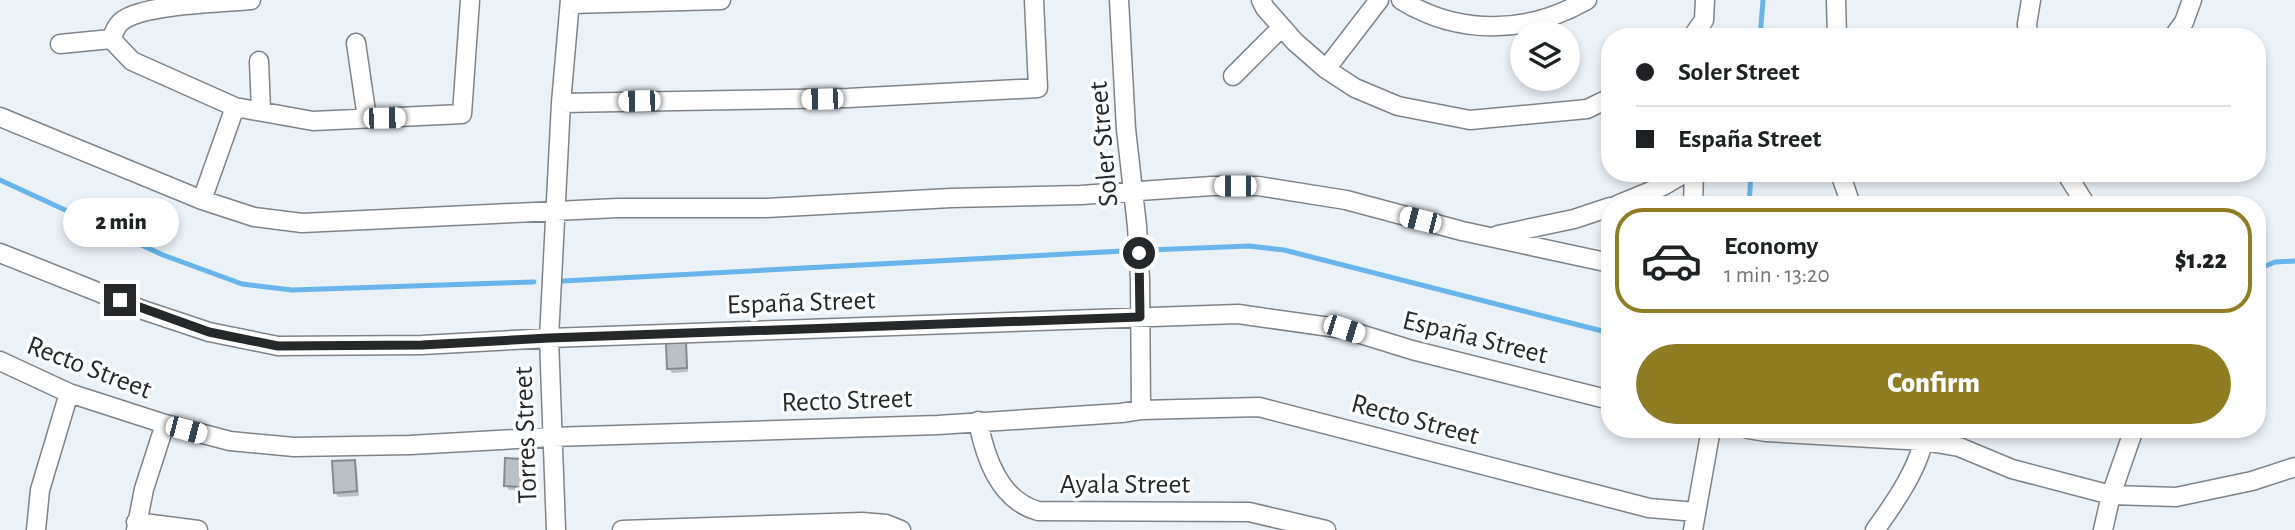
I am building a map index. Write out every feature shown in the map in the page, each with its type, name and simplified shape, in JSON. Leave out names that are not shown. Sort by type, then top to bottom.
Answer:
[{"type":"street","points":[[111,39],[119,22],[130,16],[166,8],[251,0]]},
{"type":"street","points":[[111,39],[132,61],[235,107],[313,121],[462,114],[470,0]]},
{"type":"street","points":[[570,2],[721,0]]},
{"type":"street","points":[[561,103],[848,98],[1038,88],[1034,0]]},
{"type":"street","name":"Soler Street","points":[[1119,0],[1126,129],[1140,279],[1141,410]]},
{"type":"street","points":[[1261,0],[1295,42],[1326,69],[1355,88],[1398,106],[1470,120],[1587,109],[1601,102]]},
{"type":"street","points":[[1326,69],[1379,0]]},
{"type":"street","points":[[1401,0],[1442,18],[1465,23],[1516,26],[1542,21],[1587,0]]},
{"type":"street","points":[[1698,28],[1704,20],[1704,0]]},
{"type":"street","points":[[1836,0],[1838,28]]},
{"type":"street","points":[[2027,28],[2031,0]]},
{"type":"street","points":[[2180,28],[2192,0]]},
{"type":"street","name":"Torres Street","points":[[556,530],[549,338],[561,103],[570,2]]},
{"type":"street","points":[[1233,76],[1282,27]]},
{"type":"street","points":[[60,44],[111,39]]},
{"type":"street","points":[[356,43],[367,118]]},
{"type":"street","points":[[259,61],[261,110]]},
{"type":"street","points":[[202,200],[235,107]]},
{"type":"street","points":[[0,117],[202,200],[254,217],[302,223],[555,211],[765,208],[1258,186],[1346,200],[1399,215],[1601,261]]},
{"type":"street","points":[[1639,196],[1670,182]]},
{"type":"street","points":[[1492,236],[1574,219],[1601,210]]},
{"type":"street","name":"España Street","points":[[0,253],[209,332],[278,346],[422,345],[549,338],[1238,314],[1344,329],[1412,350],[1601,398]]},
{"type":"street","name":"Recto Street","points":[[0,361],[69,393],[165,424],[230,441],[294,447],[938,425],[1141,410],[1259,407],[1694,521]]},
{"type":"street","points":[[36,530],[40,490],[69,393]]},
{"type":"street","name":"Ayala Street","points":[[978,421],[984,452],[1015,501],[1027,508],[1038,511],[1249,512],[1326,530]]},
{"type":"street","points":[[165,424],[144,489],[136,526],[198,530]]},
{"type":"street","points":[[1694,521],[1709,438]]},
{"type":"street","points":[[1875,530],[1894,503],[1918,457],[1924,438]]},
{"type":"street","points":[[1934,438],[2012,469],[2111,495],[2176,497],[2252,481],[2295,467]]},
{"type":"street","points":[[2104,530],[2111,495],[2131,438]]},
{"type":"street","points":[[622,530],[862,522],[886,524],[901,530]]},
{"type":"building","points":[[686,342],[687,368],[667,369],[666,343]]},
{"type":"building","points":[[505,458],[523,459],[522,487],[504,486]]},
{"type":"building","points":[[355,460],[357,491],[334,493],[332,461]]},
{"type":"waterway","points":[[1761,28],[1763,0]]},
{"type":"waterway","points":[[0,180],[163,255],[242,284],[292,290],[534,282]]},
{"type":"waterway","points":[[1750,182],[1750,196]]},
{"type":"waterway","points":[[1149,250],[1249,246],[1284,250],[1601,331]]},
{"type":"waterway","points":[[563,281],[1123,251]]},
{"type":"waterway","points":[[2266,266],[2275,262],[2295,261]]},
{"type":"route","points":[[120,300],[209,332],[278,346],[422,345],[1140,317],[1139,253]]}]
